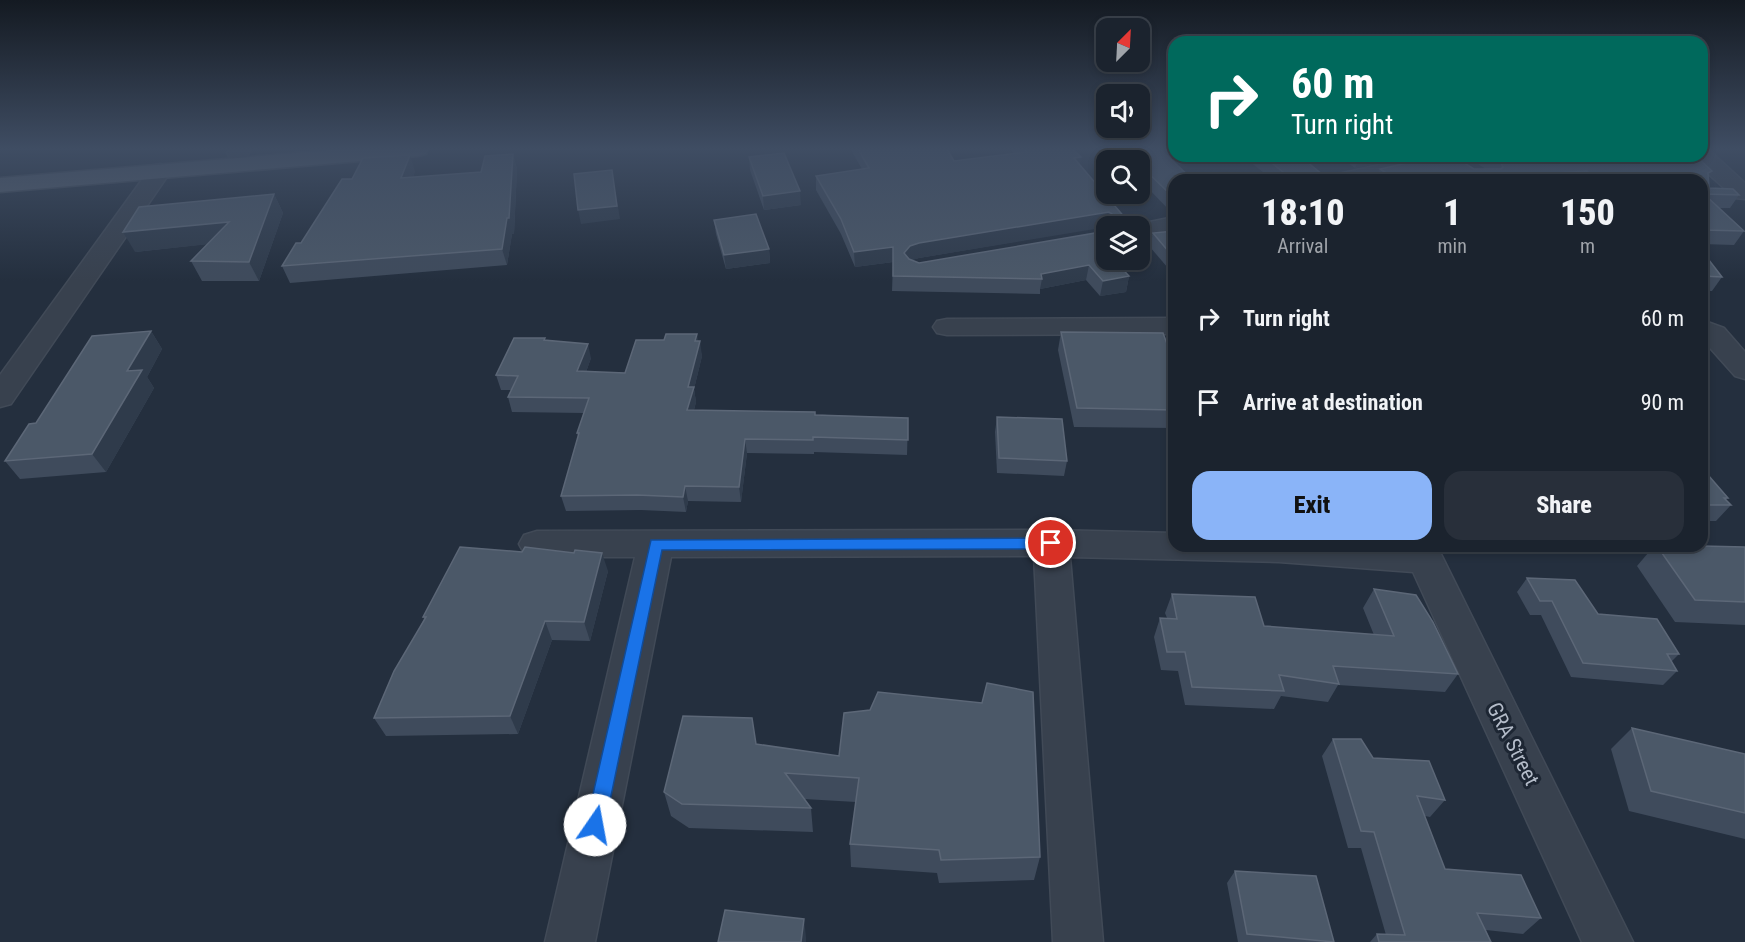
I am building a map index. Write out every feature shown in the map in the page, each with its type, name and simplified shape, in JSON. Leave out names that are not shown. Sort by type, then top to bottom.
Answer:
[{"type":"street","points":[[0,397],[144,193]]},
{"type":"street","points":[[1713,193],[1744,193]]},
{"type":"street","points":[[1150,228],[1168,225]]},
{"type":"street","points":[[947,327],[1168,326]]},
{"type":"street","points":[[1708,332],[1745,334]]},
{"type":"street","points":[[1708,334],[1745,370]]},
{"type":"street","points":[[1051,543],[1078,942]]},
{"type":"street","points":[[537,544],[1051,543],[1168,546]]},
{"type":"street","points":[[570,942],[656,544]]},
{"type":"street","name":"GRA Street","points":[[1421,552],[1543,802],[1608,942]]},
{"type":"building","points":[[333,193],[511,193],[509,218],[507,218],[502,249],[282,266],[296,243],[301,243]]},
{"type":"building","points":[[576,193],[615,193],[617,206],[578,210]]},
{"type":"building","points":[[762,193],[785,193],[763,196]]},
{"type":"building","points":[[826,193],[1096,193],[1096,204],[1113,204],[1123,216],[1112,216],[1109,212],[919,243],[910,246],[904,253],[909,259],[919,263],[1096,233],[1096,270],[1123,270],[1129,276],[1103,281],[1089,265],[1041,274],[1042,279],[893,276],[893,247],[854,252],[841,219]]},
{"type":"building","points":[[1708,193],[1737,193],[1739,195],[1708,194]]},
{"type":"building","points":[[274,194],[249,262],[191,261],[229,222],[123,232],[139,207]]},
{"type":"building","points":[[1708,198],[1744,231],[1708,230]]},
{"type":"building","points":[[756,214],[769,249],[724,255],[714,220]]},
{"type":"building","points":[[1168,232],[1168,251],[1153,233]]},
{"type":"building","points":[[1708,259],[1722,277],[1708,276]]},
{"type":"building","points":[[151,331],[127,371],[142,370],[92,454],[5,461],[29,424],[36,423],[92,336]]},
{"type":"building","points":[[1061,332],[1163,333],[1168,346],[1168,410],[1077,408]]},
{"type":"building","points":[[666,334],[697,334],[695,341],[700,341],[688,387],[694,387],[687,410],[815,412],[815,415],[908,418],[908,440],[813,437],[813,440],[745,439],[739,487],[685,486],[683,497],[561,496],[579,433],[577,433],[589,398],[508,397],[518,376],[496,375],[514,338],[545,338],[544,340],[588,344],[577,371],[625,373],[636,340],[664,340]]},
{"type":"building","points":[[997,417],[1062,419],[1067,461],[999,458]]},
{"type":"building","points":[[1708,475],[1728,498],[1724,498],[1731,505],[1708,505]]},
{"type":"building","points":[[1708,546],[1745,547],[1745,602],[1695,600],[1661,552],[1708,552]]},
{"type":"building","points":[[460,547],[522,552],[525,547],[574,553],[575,550],[602,553],[584,622],[545,621],[510,716],[374,718],[394,671],[426,617],[423,617]]},
{"type":"building","points":[[1527,578],[1575,580],[1598,614],[1657,619],[1679,654],[1667,654],[1677,671],[1583,663],[1552,601],[1540,601]]},
{"type":"building","points":[[1374,589],[1416,595],[1433,622],[1458,674],[1333,666],[1339,684],[1279,675],[1284,691],[1192,687],[1185,652],[1167,652],[1160,618],[1177,619],[1172,594],[1255,597],[1264,626],[1394,636]]},
{"type":"building","points":[[987,683],[1033,692],[1040,857],[941,860],[939,850],[850,844],[859,778],[785,773],[811,808],[682,804],[664,792],[683,716],[752,718],[756,744],[839,756],[844,713],[870,710],[878,692],[982,703]]},
{"type":"building","points":[[1632,728],[1745,754],[1745,813],[1651,791]]},
{"type":"building","points":[[1333,739],[1361,739],[1373,758],[1429,761],[1445,800],[1417,796],[1445,869],[1521,875],[1541,918],[1477,913],[1491,942],[1379,942],[1377,934],[1405,935],[1374,832],[1361,831]]},
{"type":"building","points":[[1235,871],[1316,876],[1334,942],[1247,934]]},
{"type":"building","points":[[725,910],[804,919],[801,942],[718,942]]},
{"type":"route","points":[[595,825],[656,544],[1051,543]]}]
